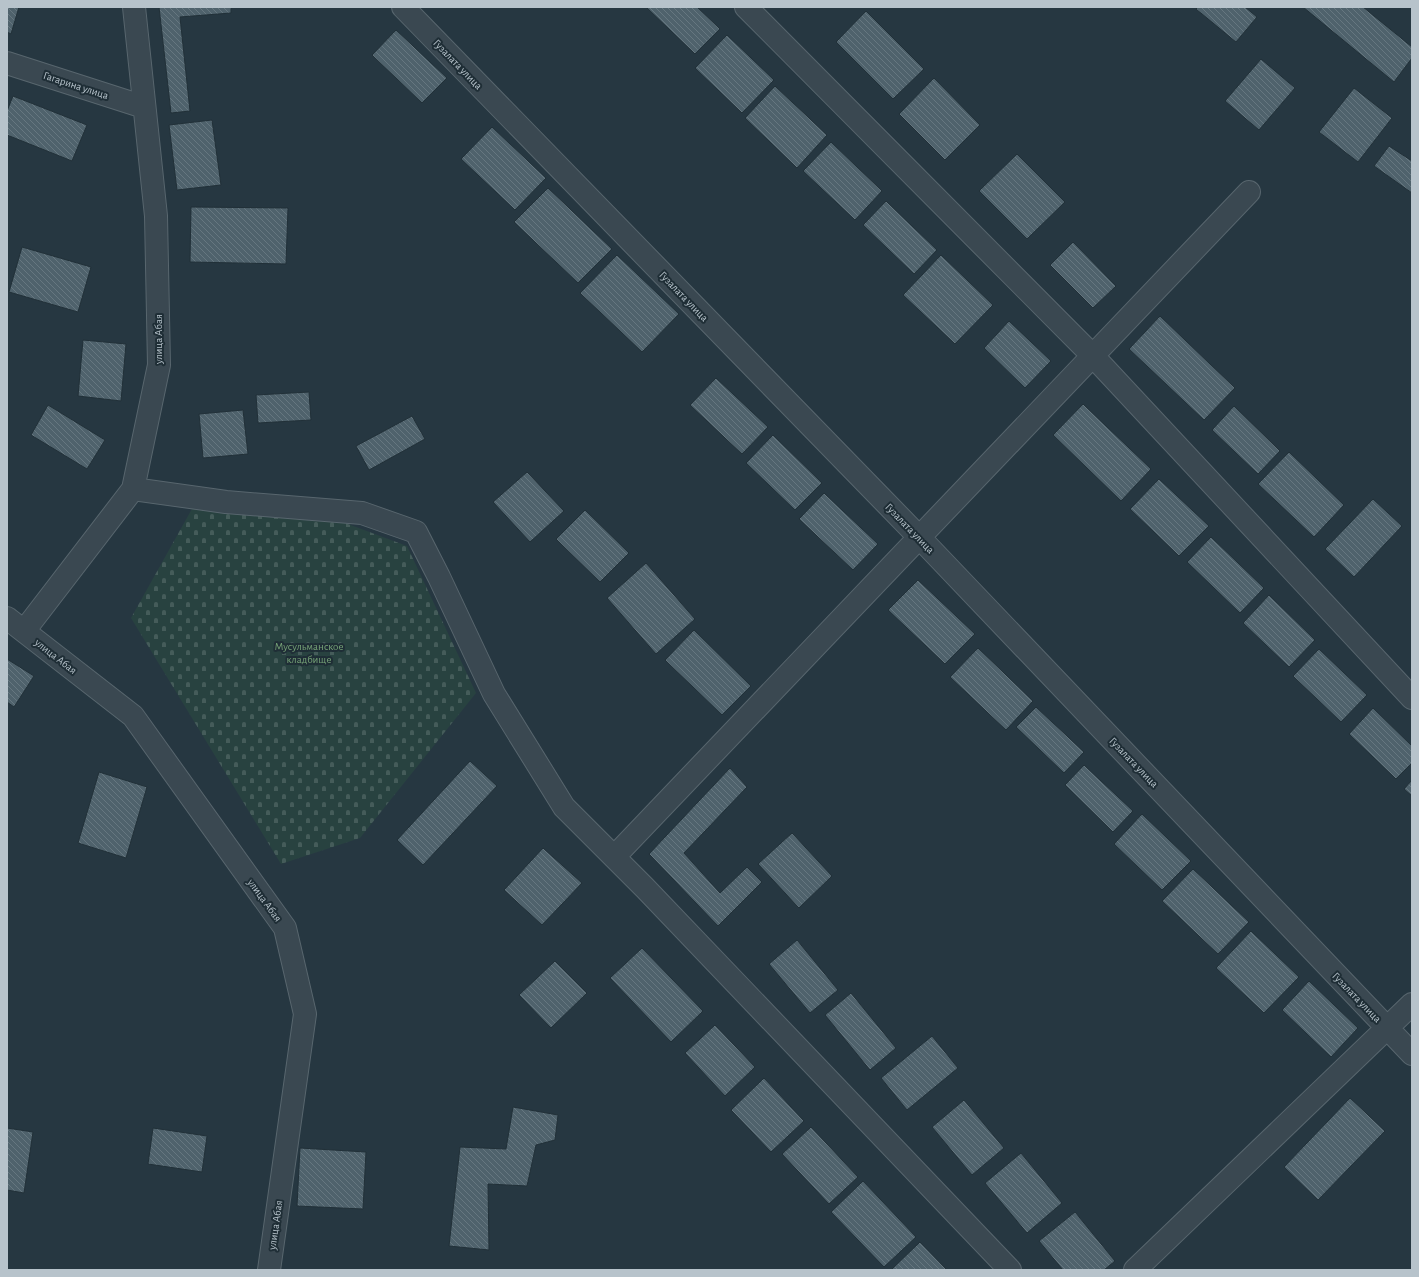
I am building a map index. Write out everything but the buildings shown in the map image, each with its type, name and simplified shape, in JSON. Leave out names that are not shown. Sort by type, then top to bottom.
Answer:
[{"type":"street","name":"улица Абая","points":[[134,7],[156,216],[159,365],[133,489],[15,625],[133,716],[285,928],[305,1014],[269,1270]]},
{"type":"street","name":"Гузалата улица","points":[[403,7],[920,538],[1412,1054]]},
{"type":"street","points":[[746,7],[1093,356],[1412,698]]},
{"type":"street","name":"Гагарина улица","points":[[7,63],[144,107]]},
{"type":"street","points":[[614,857],[1249,192]]},
{"type":"street","points":[[133,489],[226,502],[362,513],[416,532],[439,577],[494,694],[564,807],[646,888],[1010,1270]]},
{"type":"street","points":[[1135,1270],[1412,1004]]},
{"type":"green space","name":"Мусульманское кладбище","points":[[278,498],[407,546],[476,693],[360,838],[281,864],[131,618],[193,507]]}]
